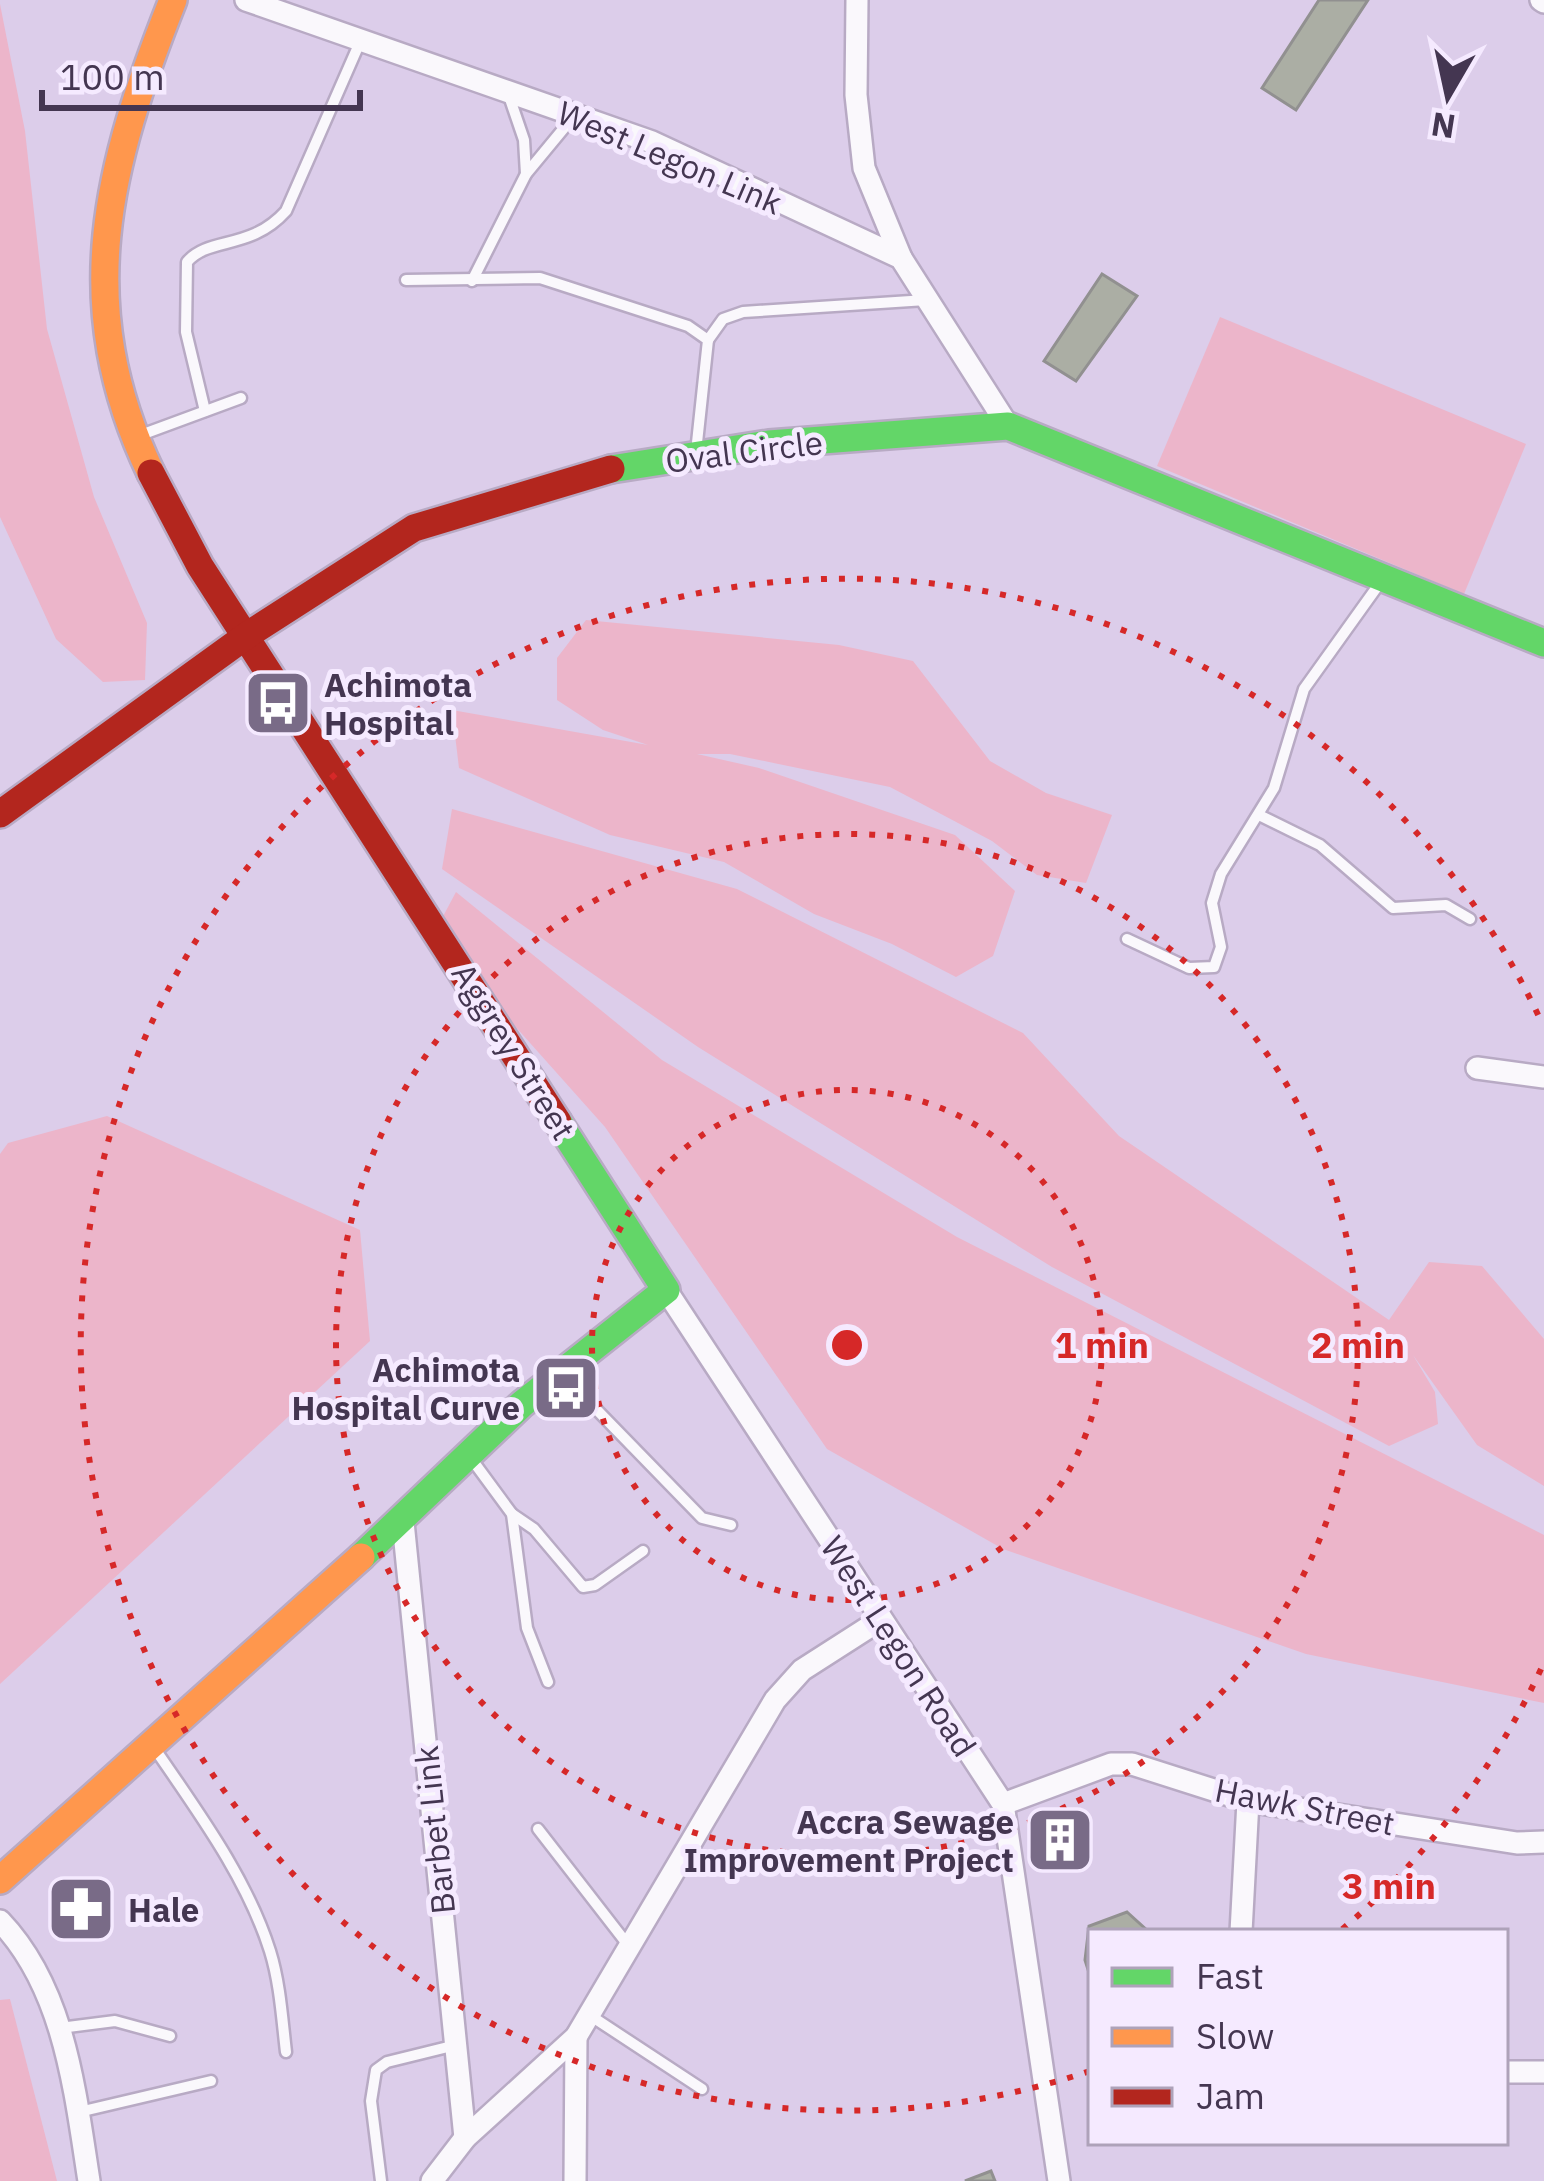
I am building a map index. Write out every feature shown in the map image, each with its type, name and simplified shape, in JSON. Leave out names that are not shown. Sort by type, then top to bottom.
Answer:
[{"type":"main road","name":"Aggrey Street","points":[[173,0],[122,140],[105,216],[106,332],[135,437],[188,542],[667,1290]]},
{"type":"main road","name":"Oval Circle","points":[[0,814],[249,634],[413,528],[580,474],[769,444],[1008,426],[1544,643]]},
{"type":"main road","points":[[0,1880],[154,1747],[282,1623],[403,1522],[522,1404],[667,1290]]},
{"type":"street","name":"West Legon Link","points":[[246,0],[652,142],[902,258]]},
{"type":"street","points":[[857,0],[856,95],[864,169],[902,258],[1008,426]]},
{"type":"street","points":[[1477,1068],[1544,1077]]},
{"type":"street","name":"West Legon Road","points":[[667,1290],[1003,1804],[1059,2181]]},
{"type":"street","name":"Barbet Link","points":[[403,1522],[465,2138]]},
{"type":"street","points":[[432,2181],[465,2138],[576,2038],[775,1700],[802,1670],[880,1620]]},
{"type":"street","name":"Hawk Street","points":[[1003,1804],[1111,1764],[1132,1764],[1248,1801],[1517,1843],[1544,1842]]},
{"type":"street","points":[[1241,1929],[1248,1801]]},
{"type":"street","points":[[0,1921],[35,1966],[60,2028],[89,2181]]},
{"type":"street","points":[[575,2181],[576,2038]]},
{"type":"street","points":[[1508,2072],[1544,2072]]},
{"type":"lane","points":[[205,411],[186,332],[187,262],[200,251],[267,232],[286,211],[361,40]]},
{"type":"lane","points":[[507,92],[524,140],[526,174]]},
{"type":"lane","points":[[472,280],[526,174],[575,115]]},
{"type":"lane","points":[[406,280],[540,278],[688,326],[708,340]]},
{"type":"lane","points":[[695,456],[708,340],[724,319],[743,312],[930,300]]},
{"type":"lane","points":[[135,437],[241,398]]},
{"type":"lane","points":[[1127,938],[1190,968],[1214,967],[1221,947],[1212,903],[1221,874],[1274,788],[1304,689],[1384,577]]},
{"type":"lane","points":[[1259,814],[1320,845],[1393,908],[1445,905],[1470,920]]},
{"type":"lane","points":[[561,1373],[702,1518],[730,1525]]},
{"type":"lane","points":[[471,1459],[512,1514],[534,1528],[583,1587],[595,1585],[643,1551]]},
{"type":"lane","points":[[512,1514],[526,1628],[548,1682]]},
{"type":"lane","points":[[154,1747],[225,1856],[258,1922],[274,1967],[286,2052]]},
{"type":"lane","points":[[538,1829],[630,1947]]},
{"type":"lane","points":[[588,2014],[702,2089]]},
{"type":"lane","points":[[60,2028],[115,2020],[170,2036]]},
{"type":"lane","points":[[381,2181],[371,2101],[376,2070],[387,2062],[456,2045]]},
{"type":"lane","points":[[79,2112],[211,2081]]},
{"type":"shaded area","points":[[0,4],[25,131],[47,329],[94,497],[147,623],[145,680],[103,682],[56,639],[0,517]]},
{"type":"shaded area","points":[[1220,317],[1526,444],[1464,594],[1157,466]]},
{"type":"shaded area","points":[[586,620],[839,645],[913,661],[990,761],[1046,793],[1112,815],[1086,883],[1037,875],[992,841],[890,787],[730,754],[697,754],[759,768],[955,835],[1015,891],[993,956],[956,977],[892,944],[814,914],[724,862],[610,835],[459,768],[452,710],[648,745],[603,730],[557,700],[557,658]]},
{"type":"shaded area","points":[[452,809],[737,889],[1023,1033],[1119,1136],[1389,1320],[1429,1262],[1482,1266],[1544,1339],[1544,1486],[1477,1445],[1413,1355],[1435,1392],[1438,1424],[1389,1446],[1052,1267],[698,1047],[442,869]]},
{"type":"shaded area","points":[[456,892],[662,1060],[957,1237],[1544,1535],[1544,1703],[1306,1654],[1003,1549],[827,1449],[605,1127],[514,1025],[440,922]]},
{"type":"shaded area","points":[[107,1116],[360,1230],[370,1341],[0,1684],[0,1154],[8,1143]]},
{"type":"shaded area","points":[[10,1999],[57,2181],[0,2181],[0,2000]]},
{"type":"building","points":[[1319,0],[1368,0],[1296,110],[1262,88]]},
{"type":"building","points":[[1102,274],[1137,296],[1076,381],[1044,361]]},
{"type":"building","name":"Accra Sewage Improvement Project","points":[[1062,1817],[1076,1856],[1059,1863],[1045,1824]]},
{"type":"building","points":[[1127,1912],[1146,1929],[1089,1929]]},
{"type":"building","points":[[991,2171],[995,2181],[965,2181]]},
{"type":"traffic: fast","points":[[611,469],[769,444],[1008,426],[1544,643]]},
{"type":"traffic: fast","points":[[361,1557],[522,1404],[666,1290],[558,1122]]},
{"type":"traffic: slow","points":[[151,473],[126,411],[111,351],[105,293],[107,235],[130,120],[173,0]]},
{"type":"traffic: slow","points":[[0,1880],[361,1557]]},
{"type":"traffic: jam","points":[[0,814],[249,634],[414,528],[611,469]]},
{"type":"traffic: jam","points":[[151,473],[200,566],[558,1122]]},
{"type":"place","name":"Achimota Hospital","points":[[278,703]]},
{"type":"place","name":"Achimota Hospital Curve","points":[[566,1388]]},
{"type":"place","name":"Accra Sewage Improvement Project","points":[[1060,1840]]},
{"type":"place","name":"Hale","points":[[81,1909]]}]
